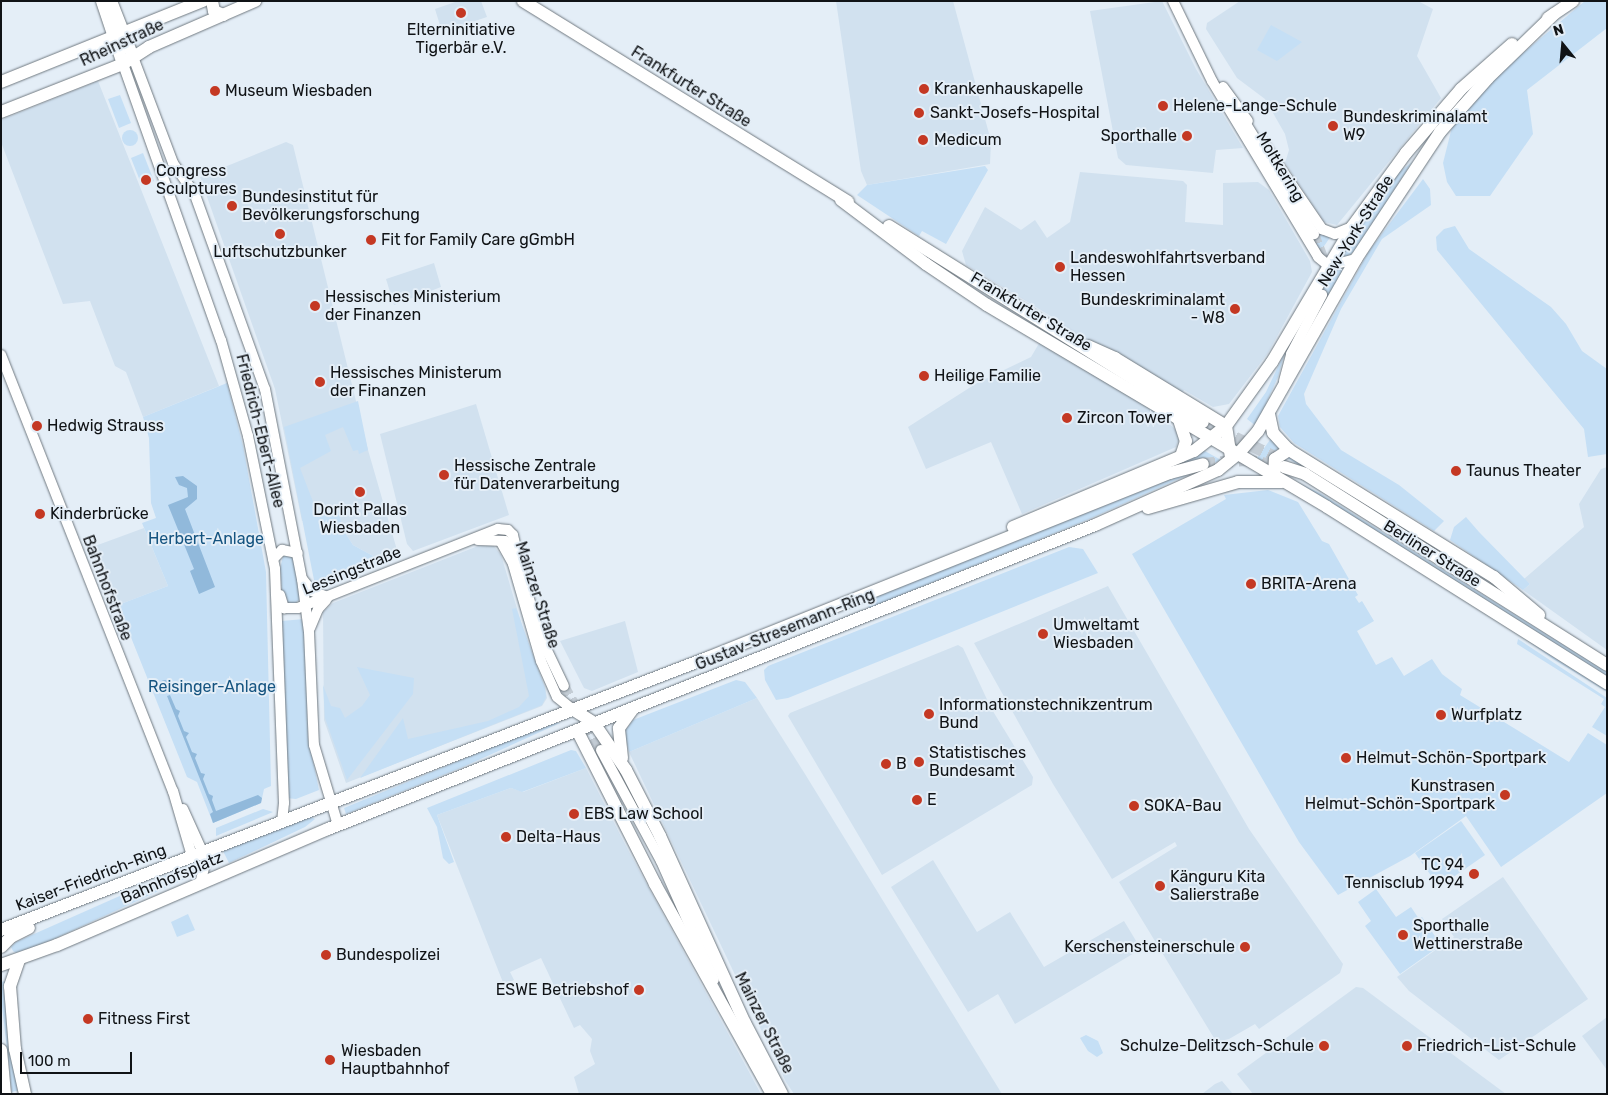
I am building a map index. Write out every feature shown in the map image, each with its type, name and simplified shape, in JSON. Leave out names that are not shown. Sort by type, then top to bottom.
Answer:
[{"type":"main road","points":[[102,1],[119,35]]},
{"type":"main road","points":[[111,1],[119,35],[128,61]]},
{"type":"main road","name":"Rheinstraße","points":[[1,82],[204,1]]},
{"type":"main road","points":[[212,1],[214,11],[223,15]]},
{"type":"main road","name":"Rheinstraße","points":[[1,112],[128,61],[255,1]]},
{"type":"main road","name":"Frankfurter Straße","points":[[524,1],[841,200],[954,284],[1212,439],[1233,456]]},
{"type":"main road","name":"New-York-Straße","points":[[1226,426],[1237,414],[1272,362],[1352,227],[1416,140],[1460,89],[1495,57],[1573,1]]},
{"type":"main road","name":"New-York-Straße","points":[[1233,456],[1269,414],[1356,259],[1444,127],[1488,78],[1554,14]]},
{"type":"main road","name":"Frankfurter Straße","points":[[841,200],[861,208],[1071,342],[1203,422]]},
{"type":"main road","points":[[1071,342],[1105,352],[1226,426],[1233,456]]},
{"type":"main road","points":[[1233,456],[1237,414]]},
{"type":"main road","points":[[1269,414],[1273,433],[1286,460]]},
{"type":"main road","points":[[1179,420],[1186,441],[1181,456]]},
{"type":"main road","name":"Gustav-Stresemann-Ring","points":[[939,564],[1028,520],[1181,456],[1212,439],[1226,426]]},
{"type":"main road","name":"Gustav-Stresemann-Ring","points":[[338,824],[577,730],[598,728],[638,706],[1099,523],[1208,476],[1233,456]]},
{"type":"main road","name":"Berliner Straße","points":[[1233,456],[1289,484],[1607,683]]},
{"type":"main road","points":[[1274,476],[1275,459],[1286,460],[1494,577],[1564,637]]},
{"type":"main road","name":"Berliner Straße","points":[[1286,460],[1305,474],[1607,665]]},
{"type":"main road","name":"Gustav-Stresemann-Ring","points":[[330,803],[549,718],[578,710],[1170,473],[1203,464]]},
{"type":"main road","points":[[1099,523],[1238,482],[1269,480],[1289,484]]},
{"type":"main road","points":[[855,599],[863,605],[863,617]]},
{"type":"main road","points":[[626,770],[618,741],[619,728],[638,706]]},
{"type":"main road","points":[[578,710],[598,728]]},
{"type":"main road","points":[[577,730],[578,710]]},
{"type":"main road","name":"Mainzer Straße","points":[[598,728],[626,770],[652,819],[718,967],[766,1066],[782,1094]]},
{"type":"main road","name":"Mainzer Straße","points":[[577,730],[654,884],[772,1094]]},
{"type":"main road","name":"Bahnhofsplatz","points":[[198,854],[330,803]]},
{"type":"main road","name":"Bahnhofsplatz","points":[[18,960],[338,824]]},
{"type":"main road","name":"Kaiser-Friedrich-Ring","points":[[1,930],[198,854]]},
{"type":"main road","points":[[1,947],[11,937],[82,900]]},
{"type":"main road","points":[[1,966],[18,960]]},
{"type":"main road","points":[[18,960],[10,986],[14,1049],[25,1094]]},
{"type":"main road","points":[[1,1050],[5,1094]]},
{"type":"street","name":"Moltkering","points":[[1173,1],[1185,26],[1314,234]]},
{"type":"street","name":"Moltkering","points":[[1185,26],[1259,148]]},
{"type":"street","name":"Friedrich-Ebert-Allee","points":[[128,61],[173,163],[195,195],[265,389],[298,553],[306,606],[309,632],[313,739],[330,803],[338,824]]},
{"type":"street","name":"Friedrich-Ebert-Allee","points":[[128,61],[238,396],[274,564],[284,803],[282,822]]},
{"type":"street","points":[[1259,148],[1278,177],[1322,230],[1335,234],[1352,227]]},
{"type":"street","name":"Moltkering","points":[[1278,177],[1319,258],[1328,266]]},
{"type":"street","points":[[1328,266],[1342,265],[1356,259]]},
{"type":"street","points":[[1283,387],[1291,354],[1322,295]]},
{"type":"street","name":"Bahnhofstraße","points":[[1,355],[14,395],[198,854],[206,867],[200,884]]},
{"type":"street","name":"Bahnhofstraße","points":[[1,371],[14,395]]},
{"type":"street","name":"Lessingstraße","points":[[274,564],[284,608],[289,610],[306,606],[494,530],[508,530],[515,539],[519,560]]},
{"type":"street","name":"Lessingstraße","points":[[468,541],[484,539],[500,541]]},
{"type":"street","name":"Mainzer Straße","points":[[500,541],[510,544],[519,560],[537,628],[564,686]]},
{"type":"street","name":"Mainzer Straße","points":[[500,541],[512,564],[538,653],[557,697]]},
{"type":"street","points":[[274,564],[282,550],[298,553]]},
{"type":"street","points":[[302,579],[312,592],[328,597],[318,609],[309,632]]},
{"type":"street","points":[[549,718],[557,697],[578,710]]},
{"type":"street","name":"Mainzer Straße","points":[[601,750],[648,836],[692,927],[727,1012]]},
{"type":"street","name":"Mainzer Straße","points":[[692,927],[718,967]]},
{"type":"shaded area","name":"Elterninitiative Tigerbär e.V.","points":[[458,1],[481,1],[487,17],[442,32],[435,9]]},
{"type":"shaded area","name":"Sankt-Josefs-Hospital","points":[[836,1],[953,1],[991,141],[990,164],[867,185],[861,171]]},
{"type":"shaded area","name":"Helene-Lange-Schule","points":[[1162,1],[1196,69],[1243,148],[1216,150],[1213,173],[1126,165],[1118,158],[1090,11]]},
{"type":"shaded area","points":[[1240,1],[1418,1],[1433,9],[1417,56],[1441,98],[1337,225],[1324,222],[1285,163],[1289,150],[1285,134],[1265,99],[1237,78],[1206,29],[1207,23]]},
{"type":"shaded area","points":[[98,81],[219,386],[143,417],[126,372],[115,366],[90,301],[63,304],[1,142],[1,120]]},
{"type":"shaded area","points":[[286,142],[293,145],[368,450],[397,550],[395,558],[375,557],[353,545],[342,528],[339,511],[302,521],[275,389],[200,177]]},
{"type":"shaded area","points":[[1080,172],[1183,181],[1187,185],[1185,222],[1223,225],[1223,183],[1258,182],[1269,190],[1310,261],[1312,272],[1268,353],[1229,404],[1213,407],[1184,390],[1166,421],[1177,431],[1179,439],[1176,447],[1022,514],[991,442],[926,469],[908,427],[977,383],[1031,357],[1054,318],[966,265],[962,251],[985,207],[1021,230],[1035,220],[1047,238],[1070,222]]},
{"type":"shaded area","points":[[434,263],[441,287],[394,305],[386,279]]},
{"type":"shaded area","name":"Hessische Zentrale für Datenverarbeitung","points":[[476,404],[509,515],[413,551],[407,544],[380,434]]},
{"type":"shaded area","points":[[1607,467],[1607,650],[1523,590],[1530,584],[1524,579],[1584,527],[1579,504],[1601,469]]},
{"type":"shaded area","points":[[183,476],[197,486],[197,499],[185,509],[215,587],[199,594],[190,571],[194,569],[168,505],[188,497],[187,488],[179,485],[175,477]]},
{"type":"shaded area","points":[[144,528],[168,586],[118,605],[95,546]]},
{"type":"shaded area","points":[[493,545],[501,555],[530,652],[545,687],[547,698],[542,706],[346,783],[324,720],[323,612],[333,603],[478,546]]},
{"type":"shaded area","points":[[1108,586],[1249,829],[1343,964],[1340,973],[1259,1029],[1255,1024],[1229,1039],[1220,1041],[1214,1038],[1119,882],[1177,846],[1175,842],[1112,879],[1053,784],[974,643]]},
{"type":"shaded area","points":[[625,621],[638,672],[592,691],[584,688],[560,641]]},
{"type":"shaded area","name":"Statistisches Bundesamt","points":[[958,645],[963,648],[991,708],[1033,777],[1032,785],[882,875],[788,716],[790,713]]},
{"type":"shaded area","points":[[165,680],[171,686],[165,692],[159,686]]},
{"type":"shaded area","points":[[170,695],[176,709],[180,711],[178,716],[184,731],[189,733],[186,737],[192,752],[197,754],[195,758],[201,773],[205,774],[203,779],[209,794],[213,796],[212,800],[216,811],[258,795],[262,798],[261,803],[213,823],[210,814],[213,812],[167,696]]},
{"type":"shaded area","points":[[757,698],[1002,1094],[794,1094],[786,1082],[629,752]]},
{"type":"shaded area","points":[[586,768],[627,848],[761,1094],[579,1094],[574,1077],[595,1064],[590,1051],[592,1039],[580,1025],[574,1028],[541,958],[510,972],[514,980],[504,985],[437,815],[511,788],[523,792]]},
{"type":"shaded area","points":[[933,860],[977,932],[1010,912],[1044,967],[1124,921],[1141,949],[1015,1024],[998,994],[968,1012],[891,887]]},
{"type":"shaded area","points":[[1503,877],[1588,999],[1499,1060],[1409,991],[1397,977],[1454,937],[1442,919]]},
{"type":"shaded area","points":[[1356,987],[1363,988],[1506,1094],[1253,1094],[1237,1074]]},
{"type":"shaded area","points":[[1607,1017],[1607,1070],[1582,1036]]},
{"type":"shaded area","points":[[1222,1081],[1233,1094],[1202,1094],[1215,1084]]},
{"type":"green space","points":[[1585,1],[1607,1],[1607,28],[1527,90],[1533,134],[1490,196],[1456,196],[1447,182],[1443,163],[1453,123],[1510,64]]},
{"type":"green space","points":[[1271,25],[1302,42],[1277,61],[1257,50]]},
{"type":"green space","points":[[120,95],[131,123],[119,128],[108,99]]},
{"type":"green space","points":[[127,130],[133,130],[138,135],[136,144],[127,146],[122,141],[122,135]]},
{"type":"green space","points":[[143,153],[154,181],[142,186],[131,158]]},
{"type":"green space","points":[[1412,162],[1357,248],[1347,258],[1337,260],[1398,173]]},
{"type":"green space","points":[[985,166],[988,170],[946,244],[922,231],[919,236],[857,195],[867,185]]},
{"type":"green space","points":[[1423,179],[1430,189],[1431,205],[1382,239],[1341,309],[1304,394],[1306,404],[1341,450],[1399,485],[1444,521],[1434,531],[1294,443],[1280,427],[1278,416],[1369,251]]},
{"type":"green space","points":[[1455,226],[1469,249],[1551,307],[1566,324],[1582,351],[1607,369],[1607,454],[1588,457],[1584,429],[1437,250],[1436,237],[1444,229]]},
{"type":"green space","points":[[1319,231],[1331,236],[1320,252],[1310,237]]},
{"type":"green space","points":[[1346,267],[1328,297],[1316,293],[1332,268]]},
{"type":"green space","points":[[1285,352],[1278,377],[1256,426],[1247,419],[1266,392]]},
{"type":"green space","points":[[227,383],[243,446],[266,572],[271,786],[264,789],[261,803],[213,823],[197,782],[187,777],[118,605],[168,586],[142,523],[156,518],[151,503],[149,438],[143,417]]},
{"type":"green space","points":[[358,401],[368,450],[359,454],[358,450],[353,451],[343,427],[325,435],[331,451],[300,468],[319,517],[339,510],[342,528],[353,545],[375,557],[395,558],[380,566],[358,567],[358,574],[321,587],[314,580],[284,427]]},
{"type":"green space","points":[[1272,437],[1279,447],[1268,468],[1257,458]]},
{"type":"green space","points":[[1203,450],[1221,460],[1087,520],[869,608],[866,600],[1159,484],[1169,469]]},
{"type":"green space","points":[[1289,454],[1459,560],[1458,562],[1287,458],[1282,475],[1320,493],[1607,672],[1607,677],[1279,474],[1282,458]]},
{"type":"green space","name":"Helmut-Schön-Sportpark","points":[[1268,490],[1298,502],[1322,541],[1329,544],[1358,595],[1355,597],[1359,603],[1362,601],[1374,621],[1357,631],[1376,665],[1392,657],[1404,676],[1432,659],[1442,674],[1462,689],[1460,695],[1569,762],[1588,733],[1607,745],[1607,793],[1501,867],[1466,816],[1410,856],[1338,895],[1299,842],[1132,554],[1226,499],[1224,495]]},
{"type":"green space","points":[[1466,517],[1530,584],[1523,590],[1450,540],[1454,527]]},
{"type":"green space","points":[[1069,547],[1083,549],[1098,573],[788,698],[776,700],[765,680],[764,670],[768,666]]},
{"type":"green space","points":[[291,555],[297,566],[301,598],[292,606],[283,601],[280,569],[283,556]]},
{"type":"green space","points":[[516,608],[545,688],[546,697],[542,705],[360,778],[403,718],[408,739],[488,721],[519,707],[529,696],[512,609]]},
{"type":"green space","points":[[305,619],[308,737],[319,790],[296,799],[286,798],[281,621]]},
{"type":"green space","points":[[1521,636],[1607,689],[1607,692],[1553,659]]},
{"type":"green space","points":[[1518,639],[1607,698],[1607,736],[1592,727],[1605,707],[1601,704],[1604,699],[1517,644]]},
{"type":"green space","points":[[357,667],[414,678],[413,694],[347,780],[325,718],[323,685],[331,706],[340,708],[345,718],[362,706],[370,695]]},
{"type":"green space","points":[[736,680],[745,682],[757,698],[629,752],[624,732],[633,720]]},
{"type":"green space","points":[[551,723],[560,723],[463,767],[346,814],[344,808]]},
{"type":"green space","points":[[571,750],[576,751],[586,768],[522,792],[511,788],[437,815],[454,862],[449,864],[443,858],[437,827],[427,808]]},
{"type":"green space","points":[[263,809],[273,812],[216,836],[216,828]]},
{"type":"green space","points":[[311,817],[315,819],[305,827],[229,863],[223,851]]},
{"type":"green space","points":[[1461,821],[1485,855],[1439,887],[1415,853]]},
{"type":"green space","points":[[194,863],[200,867],[198,873],[43,944],[16,953],[11,947],[16,942]]},
{"type":"green space","name":"Sporthalle Wettinerstraße","points":[[1376,889],[1396,917],[1411,907],[1419,919],[1422,917],[1441,945],[1400,974],[1365,926],[1371,921],[1358,902]]},
{"type":"green space","points":[[188,914],[195,930],[177,937],[171,922]]},
{"type":"green space","points":[[5,981],[9,1051],[20,1090],[12,1092],[1,998],[1,982]]},
{"type":"green space","points":[[1086,1035],[1098,1041],[1103,1053],[1097,1057],[1088,1051],[1080,1038]]},
{"type":"tunnel","points":[[1314,234],[1325,263],[1322,295]]},
{"type":"tunnel","points":[[1203,422],[1285,462]]},
{"type":"tunnel","points":[[1203,464],[1244,460],[1284,467]]},
{"type":"tunnel","points":[[564,686],[601,750]]},
{"type":"place","name":"Elterninitiative Tigerbär e.V.","points":[[461,13]]},
{"type":"place","name":"Krankenhauskapelle","points":[[924,89]]},
{"type":"place","name":"Museum Wiesbaden","points":[[215,91]]},
{"type":"place","name":"Helene-Lange-Schule","points":[[1163,106]]},
{"type":"place","name":"Sankt-Josefs-Hospital","points":[[919,113]]},
{"type":"place","name":"Bundeskriminalamt W9","points":[[1333,126]]},
{"type":"place","name":"Sporthalle","points":[[1187,136]]},
{"type":"place","name":"Medicum","points":[[923,140]]},
{"type":"place","name":"Congress Sculptures","points":[[146,180]]},
{"type":"place","name":"Bundesinstitut für Bevölkerungsforschung","points":[[232,206]]},
{"type":"place","name":"Luftschutzbunker","points":[[280,234]]},
{"type":"place","name":"Fit for Family Care gGmbH","points":[[371,240]]},
{"type":"place","name":"Landeswohlfahrtsverband Hessen","points":[[1060,267]]},
{"type":"place","name":"Hessisches Ministerium der Finanzen","points":[[315,306]]},
{"type":"place","name":"Bundeskriminalamt - W8","points":[[1235,309]]},
{"type":"place","name":"Heilige Familie","points":[[924,376]]},
{"type":"place","name":"Hessisches Ministerum der Finanzen","points":[[320,382]]},
{"type":"place","name":"Zircon Tower","points":[[1067,418]]},
{"type":"place","name":"Hedwig Strauss","points":[[37,426]]},
{"type":"place","name":"Taunus Theater","points":[[1456,471]]},
{"type":"place","name":"Hessische Zentrale für Datenverarbeitung","points":[[444,475]]},
{"type":"place","name":"Dorint Pallas Wiesbaden","points":[[360,492]]},
{"type":"place","name":"Kinderbrücke","points":[[40,514]]},
{"type":"place","name":"BRITA-Arena","points":[[1251,584]]},
{"type":"place","name":"Umweltamt Wiesbaden","points":[[1043,634]]},
{"type":"place","name":"Informationstechnikzentrum Bund","points":[[929,714]]},
{"type":"place","name":"Wurfplatz","points":[[1441,715]]},
{"type":"place","name":"Helmut-Schön-Sportpark","points":[[1346,758]]},
{"type":"place","name":"Statistisches Bundesamt","points":[[919,762]]},
{"type":"place","name":"B","points":[[886,764]]},
{"type":"place","name":"Kunstrasen Helmut-Schön-Sportpark","points":[[1505,795]]},
{"type":"place","name":"E","points":[[917,800]]},
{"type":"place","name":"SOKA-Bau","points":[[1134,806]]},
{"type":"place","name":"EBS Law School","points":[[574,814]]},
{"type":"place","name":"Delta-Haus","points":[[506,837]]},
{"type":"place","name":"TC 94 Tennisclub 1994","points":[[1474,874]]},
{"type":"place","name":"Känguru Kita Salierstraße","points":[[1160,886]]},
{"type":"place","name":"Sporthalle Wettinerstraße","points":[[1403,935]]},
{"type":"place","name":"Kerschensteinerschule","points":[[1245,947]]},
{"type":"place","name":"Bundespolizei","points":[[326,955]]},
{"type":"place","name":"ESWE Betriebshof","points":[[639,990]]},
{"type":"place","name":"Fitness First","points":[[88,1019]]},
{"type":"place","name":"Schulze-Delitzsch-Schule","points":[[1324,1046]]},
{"type":"place","name":"Friedrich-List-Schule","points":[[1407,1046]]},
{"type":"place","name":"Wiesbaden Hauptbahnhof","points":[[330,1060]]},
{"type":"park label","name":"Herbert-Anlage","points":[[206,539]]},
{"type":"park label","name":"Reisinger-Anlage","points":[[212,687]]}]
